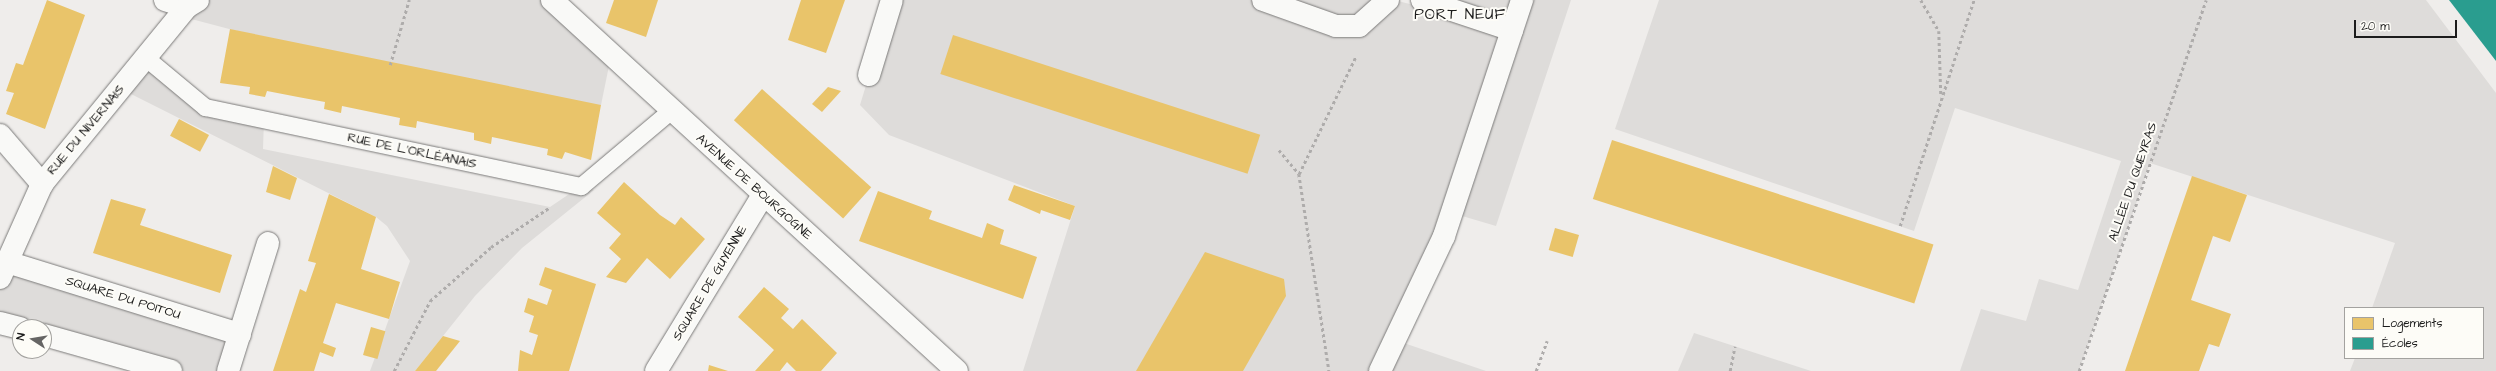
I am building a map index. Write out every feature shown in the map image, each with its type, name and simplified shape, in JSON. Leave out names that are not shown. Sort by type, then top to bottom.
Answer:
[{"type":"street","points":[[165,0],[193,4]]},
{"type":"street","points":[[869,75],[892,0]]},
{"type":"street","points":[[1263,0],[1336,26],[1359,26],[1388,0]]},
{"type":"street","points":[[1422,0],[1512,30]]},
{"type":"street","points":[[1380,371],[1444,236],[1522,0]]},
{"type":"street","name":"AVENUE DE BOURGOGNE","points":[[555,2],[670,111],[763,195],[945,367]]},
{"type":"street","name":"RUE DU NIVERNAIS","points":[[3,270],[42,184],[146,58],[193,4]]},
{"type":"street","points":[[0,135],[42,184]]},
{"type":"street","name":"SQUARE DE GUYENNE","points":[[656,371],[763,195]]},
{"type":"street","points":[[228,371],[268,243]]},
{"type":"street","name":"SQUARE DU POITOU","points":[[3,270],[240,334]]},
{"type":"street","points":[[0,323],[12,326]]},
{"type":"street","points":[[52,337],[171,371]]},
{"type":"lane","name":"RUE DE L'ORLÉANAIS","points":[[146,58],[205,107],[581,186]]},
{"type":"lane","points":[[581,186],[670,111]]},
{"type":"path","points":[[390,65],[409,0]]},
{"type":"path","points":[[1921,0],[1938,31],[1942,97]]},
{"type":"path","points":[[1900,226],[1974,0]]},
{"type":"path","name":"ALLÉE DU QUEYRAS","points":[[2079,371],[2206,0]]},
{"type":"path","points":[[1299,174],[1359,50],[1359,26]]},
{"type":"path","points":[[1280,150],[1299,174],[1329,371]]},
{"type":"path","points":[[394,371],[430,301],[491,247],[581,186]]},
{"type":"path","points":[[1536,371],[1547,341]]},
{"type":"path","points":[[1730,371],[1735,346]]},
{"type":"shaded area","points":[[165,0],[552,0],[611,56],[601,105],[596,107],[233,30],[180,16]]},
{"type":"shaded area","points":[[892,0],[1394,0],[1504,28],[1422,0],[1571,0],[1496,226],[1452,213],[1395,340],[1486,371],[1023,371],[1075,206],[889,135],[860,105]]},
{"type":"shaded area","points":[[1659,0],[2426,0],[2496,93],[2496,371],[2350,371],[2355,359],[2484,359],[2484,307],[2372,307],[2395,243],[2150,163],[2079,371],[1960,371],[1981,309],[2026,321],[2039,279],[2078,290],[2121,161],[1955,108],[1914,231],[1615,129]]},
{"type":"shaded area","points":[[146,58],[205,107],[264,119],[263,149],[550,207],[581,186],[594,190],[522,248],[475,296],[415,371],[370,371],[410,261],[387,226],[376,217],[121,89]]},
{"type":"shaded area","points":[[7,262],[240,334],[228,371],[171,371],[52,330],[52,319],[12,319],[12,324],[0,323],[0,278]]},
{"type":"shaded area","points":[[1694,333],[1811,371],[1678,371]]},
{"type":"building: Logements","points":[[47,0],[85,15],[45,129],[6,114],[14,93],[6,91],[16,63],[23,65]]},
{"type":"building: Logements","points":[[614,0],[658,0],[646,37],[606,23]]},
{"type":"building: Logements","points":[[801,0],[845,0],[826,53],[788,40]]},
{"type":"building: Logements","points":[[230,29],[601,105],[591,160],[565,152],[562,159],[547,155],[548,149],[492,137],[491,144],[474,140],[474,133],[417,121],[416,128],[399,125],[400,118],[342,106],[341,113],[324,109],[325,102],[267,91],[265,97],[249,94],[250,87],[220,83]]},
{"type":"building: Logements","points":[[953,35],[1260,135],[1248,174],[940,74]]},
{"type":"building: Logements","points":[[828,87],[841,91],[822,112],[812,104]]},
{"type":"building: Logements","points":[[762,89],[871,187],[843,219],[734,120]]},
{"type":"building: Logements","points":[[179,119],[209,135],[200,152],[170,136]]},
{"type":"building: Logements","points":[[1612,140],[1933,244],[1914,303],[1593,199]]},
{"type":"building: Logements","points":[[273,166],[297,178],[290,200],[266,192]]},
{"type":"building: Logements","points":[[2192,176],[2247,195],[2230,242],[2213,236],[2191,300],[2231,314],[2219,347],[2209,344],[2199,371],[2125,371]]},
{"type":"building: Logements","points":[[624,182],[660,215],[675,225],[681,217],[705,239],[670,279],[647,258],[626,283],[606,277],[621,259],[609,248],[621,234],[597,213]]},
{"type":"building: Logements","points":[[1014,185],[1075,206],[1070,220],[1041,210],[1040,214],[1008,200]]},
{"type":"building: Logements","points":[[878,191],[932,211],[929,219],[982,238],[987,223],[1004,230],[1000,244],[1037,257],[1023,299],[859,241]]},
{"type":"building: Logements","points":[[329,194],[376,217],[361,269],[400,282],[389,319],[336,303],[323,343],[336,348],[333,357],[320,352],[314,371],[273,371],[300,289],[306,292],[316,263],[308,261]]},
{"type":"building: Logements","points":[[111,199],[146,209],[140,225],[232,255],[220,293],[93,253]]},
{"type":"building: Logements","points":[[1555,228],[1579,235],[1573,257],[1549,250]]},
{"type":"building: Logements","points":[[1205,252],[1284,279],[1286,296],[1243,371],[1136,371]]},
{"type":"building: Logements","points":[[545,267],[596,284],[569,371],[518,371],[520,350],[532,355],[538,335],[529,332],[534,316],[524,312],[528,298],[547,305],[552,290],[539,285]]},
{"type":"building: Logements","points":[[764,287],[789,309],[781,318],[793,329],[802,319],[837,353],[821,371],[796,371],[787,362],[780,371],[755,371],[774,350],[738,317]]},
{"type":"building: Logements","points":[[371,327],[385,331],[377,359],[363,355]]},
{"type":"building: Logements","points":[[443,336],[460,341],[436,371],[415,371]]},
{"type":"building: Logements","points":[[709,365],[728,371],[708,371]]},
{"type":"building: Écoles","points":[[2449,0],[2496,0],[2496,61]]},
{"type":"district","name":"PORT NEUF","points":[[1460,15]]}]
